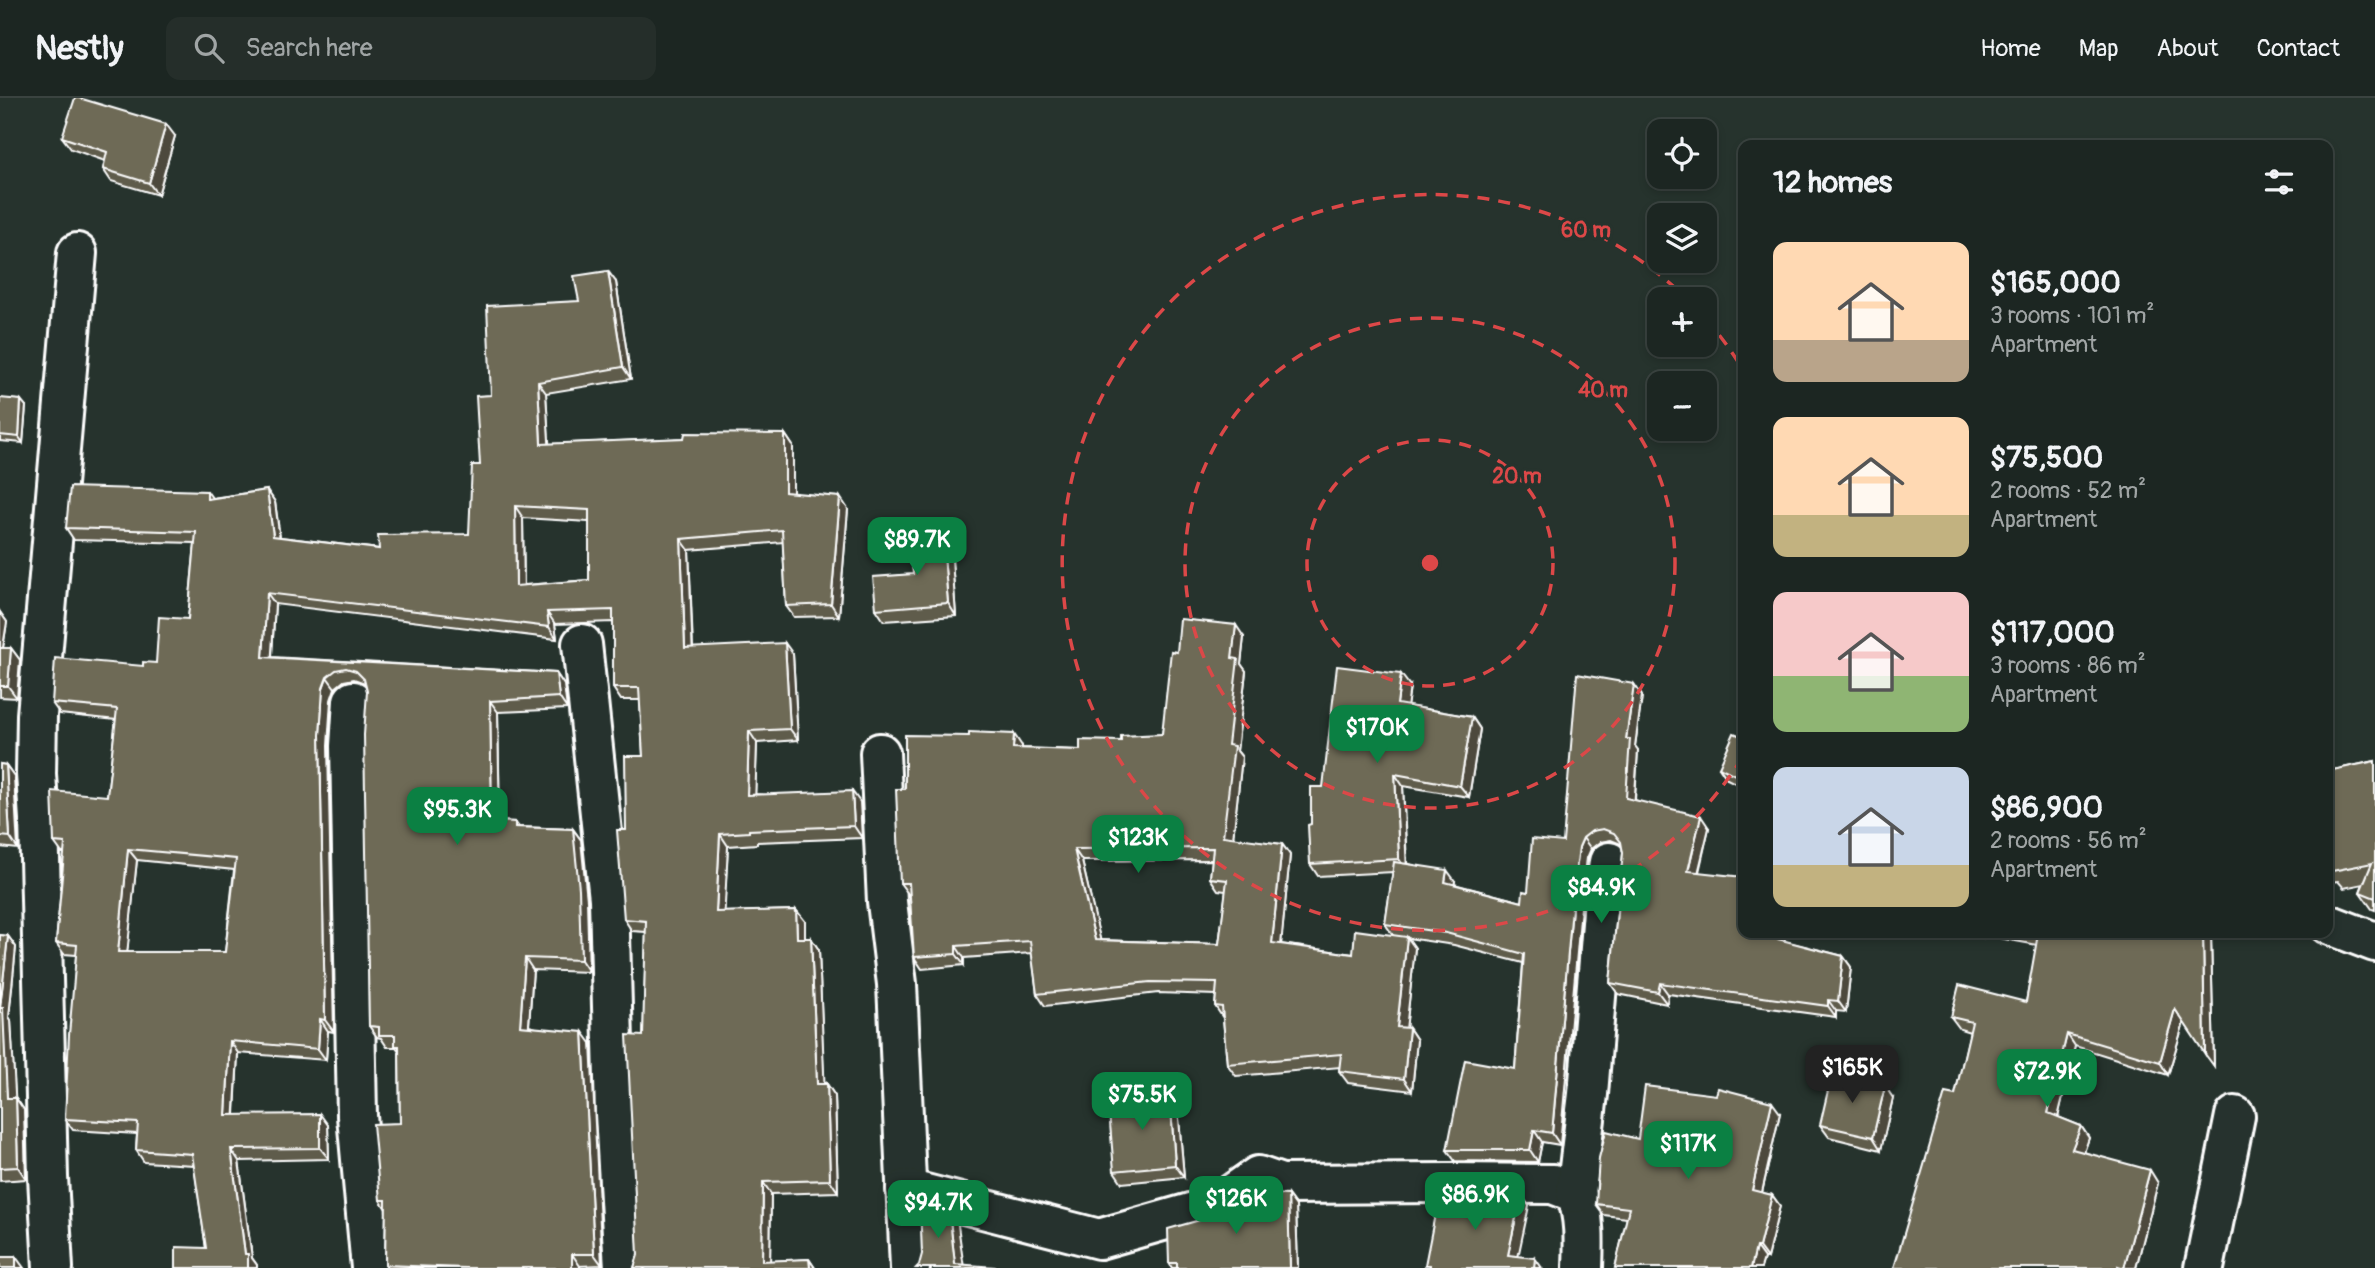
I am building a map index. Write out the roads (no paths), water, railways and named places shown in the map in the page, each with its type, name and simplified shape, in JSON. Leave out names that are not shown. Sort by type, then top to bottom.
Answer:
[{"type":"street","points":[[53,1268],[36,774],[37,715],[77,253]]},
{"type":"street","points":[[582,644],[609,899],[615,1114],[624,1268]]},
{"type":"street","points":[[353,701],[350,746],[357,1116],[371,1268]]},
{"type":"street","points":[[880,753],[887,901],[897,984],[910,1268]]},
{"type":"street","points":[[1583,1268],[1585,1230],[1576,1193],[1588,1094],[1609,862]]},
{"type":"street","points":[[2333,926],[2375,942]]},
{"type":"street","points":[[2204,1268],[2235,1116]]},
{"type":"street","points":[[906,1189],[1099,1239],[1215,1206],[1258,1177],[1281,1184],[1321,1185],[1450,1182],[1553,1184],[1576,1193]]}]
